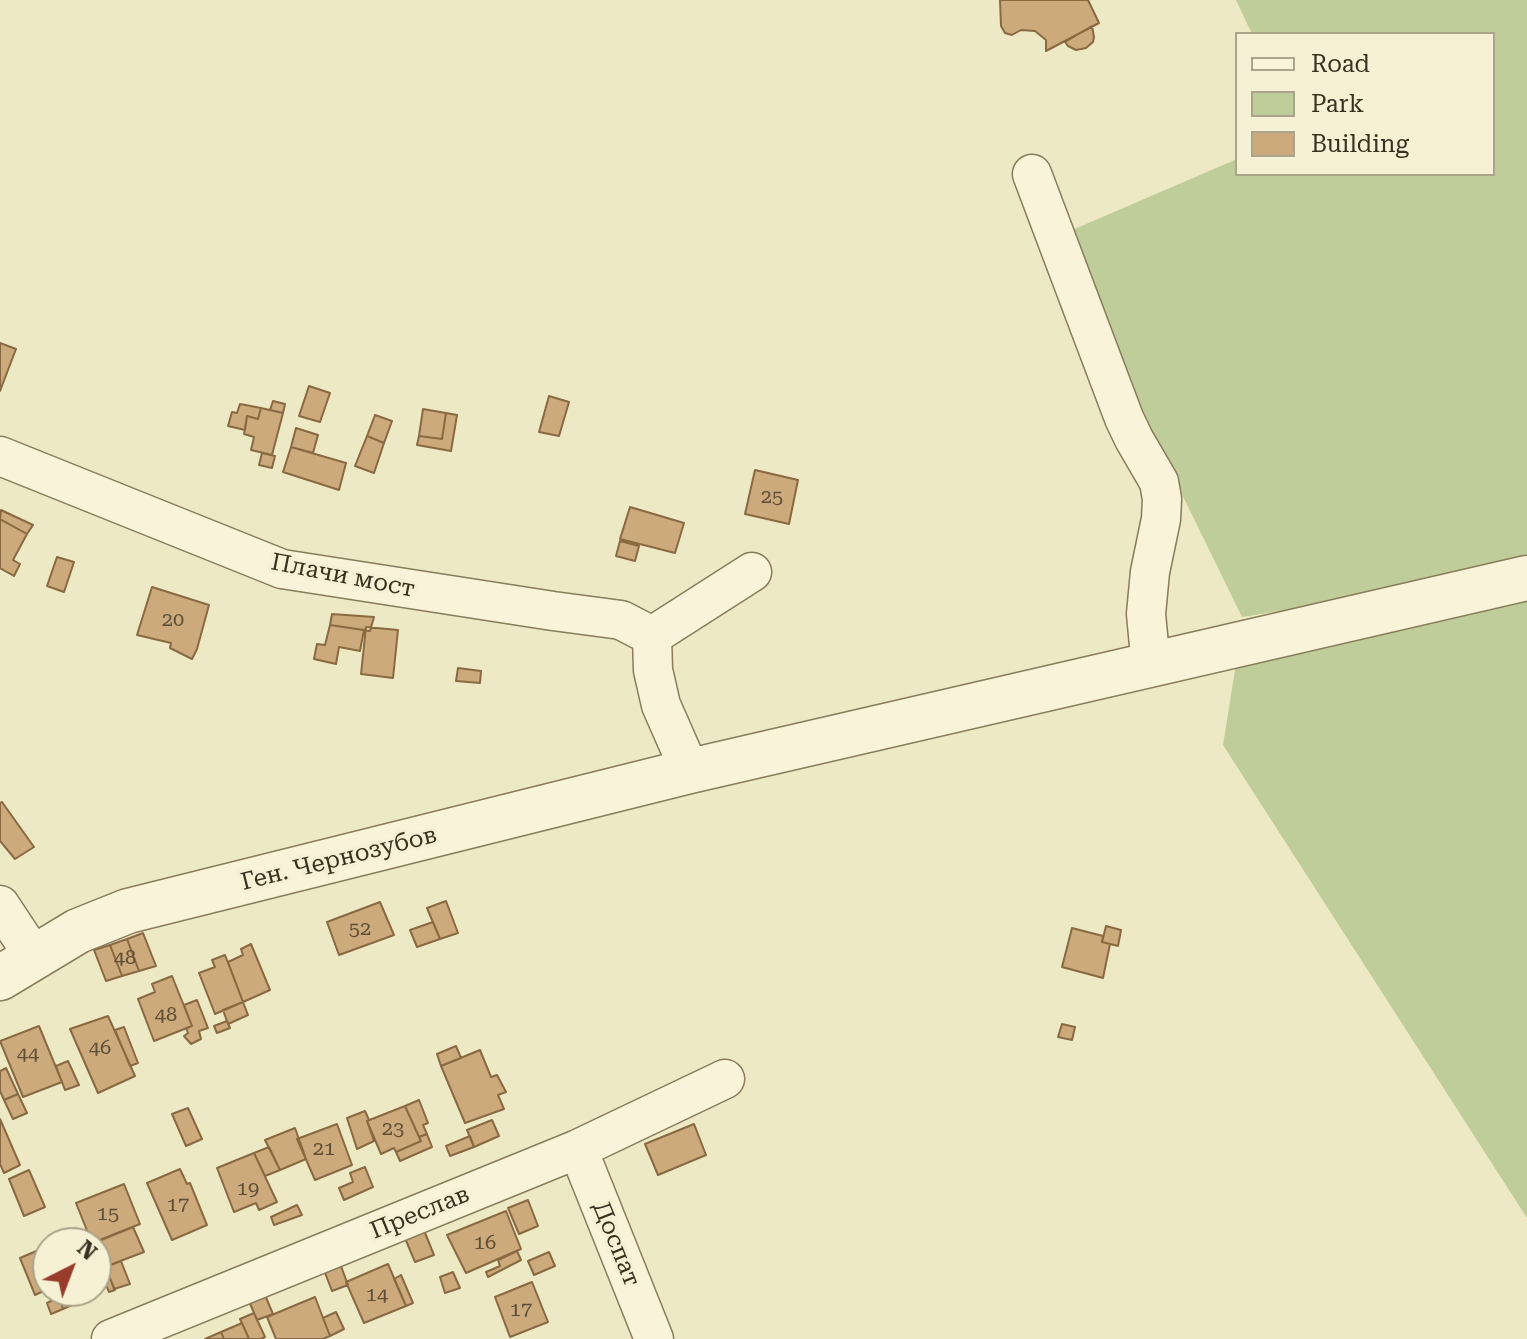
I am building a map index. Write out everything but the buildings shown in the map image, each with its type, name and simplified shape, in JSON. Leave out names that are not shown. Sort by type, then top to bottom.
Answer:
[{"type":"street","points":[[1032,174],[1124,418],[1159,482],[1161,519],[1150,572],[1146,614],[1151,666]]},
{"type":"street","name":"Плачи мост","points":[[0,456],[282,569],[621,620],[652,636]]},
{"type":"street","points":[[690,771],[661,705],[653,670],[652,636],[752,572]]},
{"type":"street","name":"Ген. Чернозубов","points":[[17,968],[78,931],[128,911],[690,771],[1527,578]]},
{"type":"street","points":[[0,905],[17,968]]},
{"type":"street","name":"Преслав","points":[[111,1339],[578,1149],[725,1079]]},
{"type":"street","name":"Доспат","points":[[578,1149],[654,1339]]},
{"type":"green space","points":[[1236,0],[1527,0],[1527,572],[1242,617],[1056,237],[1235,160],[1235,176],[1495,176],[1495,32],[1251,32]]},
{"type":"green space","points":[[1527,580],[1527,1218],[1223,745],[1239,645]]}]
